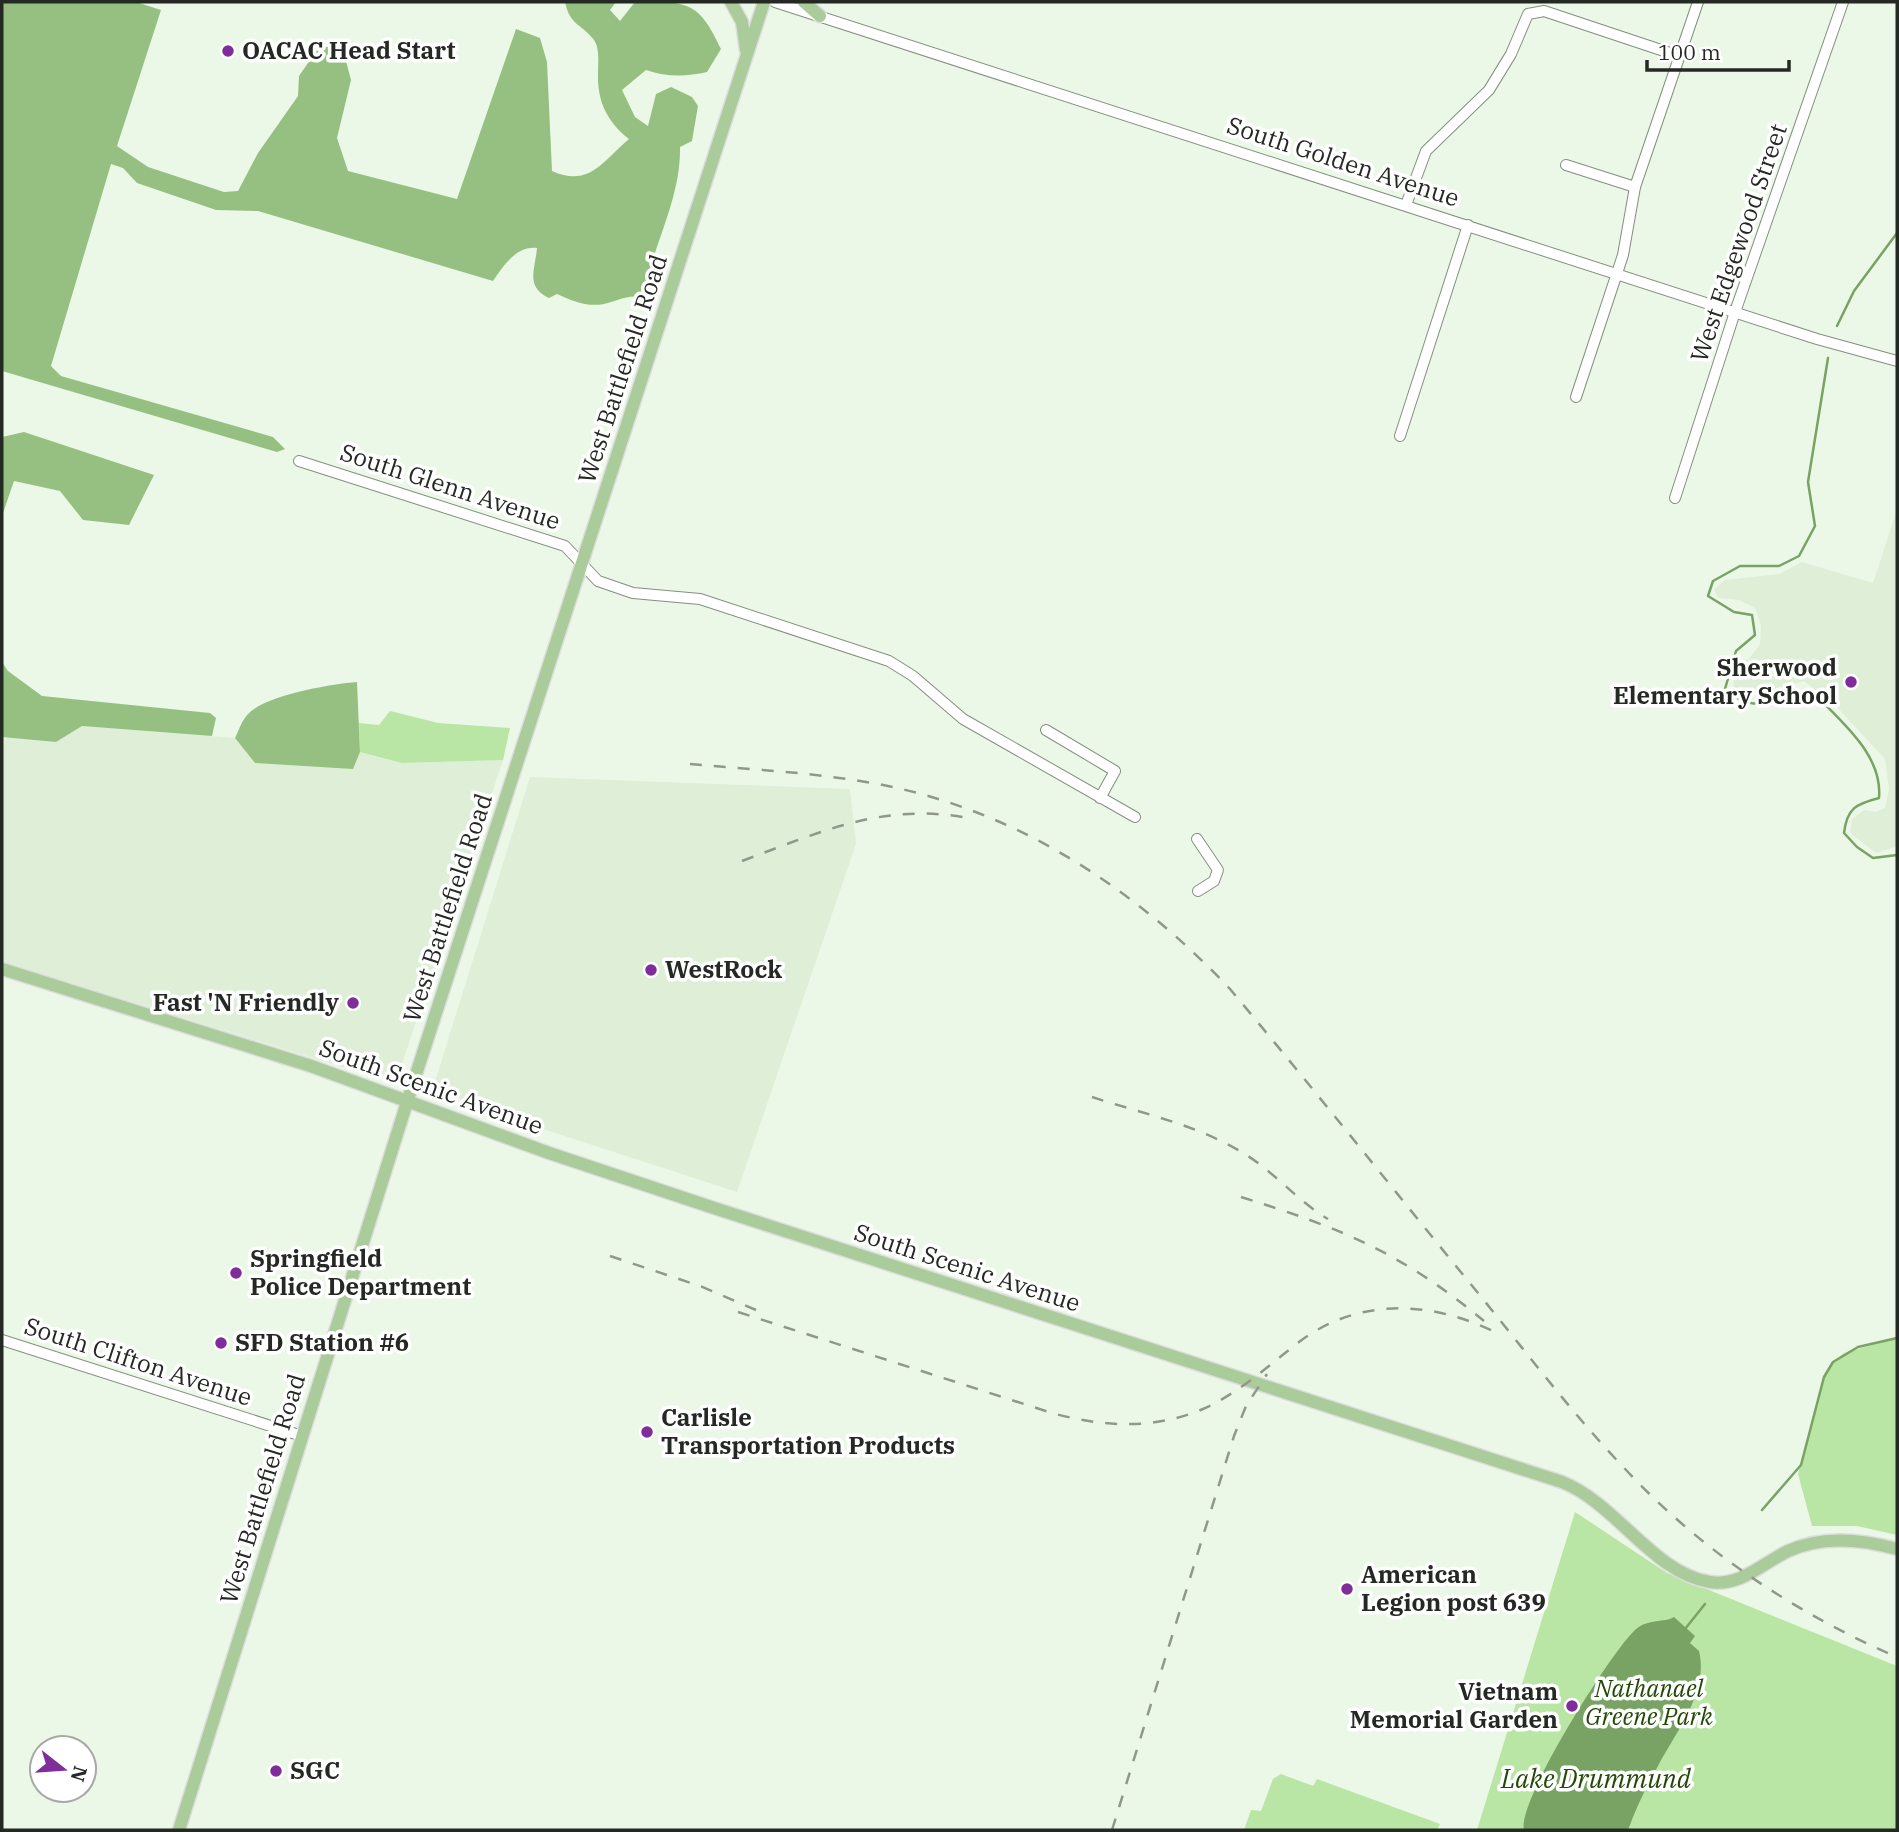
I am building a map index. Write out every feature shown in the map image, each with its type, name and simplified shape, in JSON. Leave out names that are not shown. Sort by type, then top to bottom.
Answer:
[{"type":"main road","points":[[731,2],[742,22],[746,58]]},
{"type":"main road","name":"West Battlefield Road","points":[[179,1830],[408,1099],[764,2]]},
{"type":"main road","points":[[804,2],[820,16]]},
{"type":"main road","name":"South Scenic Avenue","points":[[2,969],[408,1099],[549,1153],[713,1208],[1562,1482],[1601,1504],[1676,1569],[1700,1580],[1731,1582],[1785,1552],[1815,1542],[1860,1541],[1897,1549]]},
{"type":"street","name":"South Golden Avenue","points":[[775,2],[1856,351],[1897,361]]},
{"type":"street","points":[[1576,397],[1617,273],[1635,187],[1698,2]]},
{"type":"street","name":"West Edgewood Street","points":[[1675,498],[1735,312],[1843,2]]},
{"type":"street","points":[[1406,205],[1426,151],[1489,90],[1511,54],[1525,17],[1532,12],[1544,12],[1679,56]]},
{"type":"street","points":[[1566,165],[1635,187]]},
{"type":"street","points":[[1400,436],[1468,225]]},
{"type":"street","name":"South Glenn Avenue","points":[[299,461],[565,546],[598,581],[634,593],[699,598],[888,661],[914,676],[963,719],[1135,817]]},
{"type":"street","points":[[1046,730],[1115,771],[1100,798]]},
{"type":"street","points":[[1197,839],[1218,870],[1213,880],[1198,891]]},
{"type":"street","name":"South Clifton Avenue","points":[[2,1340],[302,1436]]},
{"type":"shaded area","points":[[2,2],[136,2],[161,10],[117,146],[148,167],[224,192],[238,191],[258,153],[298,96],[299,76],[317,50],[333,45],[346,61],[351,80],[337,138],[348,171],[457,199],[516,29],[540,38],[547,62],[552,171],[565,175],[576,176],[595,170],[629,139],[609,118],[602,102],[596,44],[570,16],[565,2],[616,2],[610,10],[620,21],[635,2],[668,2],[689,7],[705,21],[721,49],[707,72],[676,76],[646,70],[622,90],[635,117],[648,126],[656,94],[671,87],[692,97],[698,106],[692,141],[680,147],[676,186],[643,298],[627,297],[590,305],[557,294],[549,298],[537,289],[534,283],[537,248],[517,253],[493,281],[258,211],[216,210],[137,183],[123,168],[111,164],[51,366],[61,376],[273,437],[285,449],[277,452],[2,371]]},
{"type":"shaded area","points":[[24,432],[154,475],[129,525],[83,520],[60,491],[14,481],[2,516],[2,437]]},
{"type":"shaded area","name":"Sherwood Elementary School","points":[[1897,509],[1897,846],[1876,853],[1850,833],[1852,819],[1864,810],[1876,812],[1885,808],[1889,789],[1885,759],[1836,706],[1804,681],[1759,694],[1747,690],[1738,695],[1733,684],[1739,662],[1749,659],[1760,644],[1761,625],[1755,608],[1739,600],[1718,598],[1714,590],[1725,580],[1779,574],[1802,562],[1873,583]]},
{"type":"shaded area","points":[[2,662],[8,671],[42,696],[210,713],[216,718],[212,736],[82,726],[56,742],[2,737]]},
{"type":"shaded area","points":[[357,682],[360,752],[353,769],[255,763],[235,738],[248,714],[269,701],[316,688]]},
{"type":"shaded area","points":[[82,726],[235,738],[255,763],[352,768],[360,752],[402,763],[503,760],[399,1073],[371,1076],[2,961],[2,737],[56,742]]},
{"type":"shaded area","points":[[530,777],[850,789],[856,844],[737,1192],[534,1126],[433,1088]]},
{"type":"green space","points":[[390,711],[438,723],[510,728],[503,760],[402,763],[360,752],[359,723],[379,725]]},
{"type":"green space","points":[[1897,1338],[1897,1535],[1857,1526],[1812,1526],[1798,1474],[1824,1377],[1833,1362],[1844,1353]]},
{"type":"green space","name":"Nathanael Greene Park","points":[[1575,1512],[1667,1573],[1897,1666],[1897,1830],[1477,1830]]},
{"type":"green space","points":[[1281,1774],[1313,1786],[1317,1779],[1440,1824],[1437,1830],[1244,1830],[1251,1810],[1261,1811],[1273,1779]]},
{"type":"water","name":"Lake Drummund","points":[[1674,1617],[1695,1636],[1690,1643],[1699,1651],[1699,1681],[1689,1711],[1649,1782],[1628,1830],[1524,1830],[1525,1815],[1549,1761],[1606,1667],[1640,1626]]},
{"type":"waterway","points":[[1837,326],[1854,291],[1897,233]]},
{"type":"waterway","points":[[1828,358],[1808,482],[1815,526],[1799,556],[1779,566],[1740,566],[1713,581],[1708,596],[1734,612],[1752,615],[1755,635],[1736,651],[1725,689],[1749,703],[1768,701],[1787,694],[1813,692],[1858,739],[1874,767],[1878,782],[1879,798],[1854,808],[1844,833],[1857,847],[1873,858],[1897,855]]},
{"type":"waterway","points":[[1762,1510],[1801,1465],[1824,1377],[1833,1362],[1858,1347],[1897,1338]]},
{"type":"waterway","points":[[1685,1629],[1705,1604]]},
{"type":"railway","points":[[690,764],[839,778],[913,792],[965,808],[1015,829],[1108,883],[1151,915],[1230,989],[1570,1407],[1657,1501],[1720,1554],[1788,1601],[1897,1657]]},
{"type":"railway","points":[[742,861],[826,830],[880,817],[937,814],[968,818]]},
{"type":"railway","points":[[1092,1097],[1172,1122],[1230,1146],[1259,1163],[1307,1205],[1328,1219]]},
{"type":"railway","points":[[1241,1197],[1310,1220],[1369,1245],[1426,1277],[1484,1321]]},
{"type":"railway","points":[[610,1256],[700,1286],[756,1310]]},
{"type":"railway","points":[[738,1312],[1052,1413],[1090,1421],[1128,1424],[1184,1416],[1216,1403],[1299,1342],[1322,1327],[1347,1317],[1398,1308],[1423,1310],[1449,1315],[1499,1334]]},
{"type":"railway","points":[[1112,1830],[1234,1436],[1246,1406],[1267,1374]]},
{"type":"place","name":"OACAC Head Start","points":[[228,51]]},
{"type":"place","name":"Sherwood Elementary School","points":[[1851,682]]},
{"type":"place","name":"WestRock","points":[[651,970]]},
{"type":"place","name":"Fast 'N Friendly","points":[[353,1003]]},
{"type":"place","name":"Springfield Police Department","points":[[236,1273]]},
{"type":"place","name":"SFD Station #6","points":[[221,1343]]},
{"type":"place","name":"Carlisle Transportation Products","points":[[647,1432]]},
{"type":"place","name":"American Legion post 639","points":[[1347,1589]]},
{"type":"place","name":"Vietnam Memorial Garden","points":[[1572,1706]]},
{"type":"place","name":"SGC","points":[[276,1771]]}]
